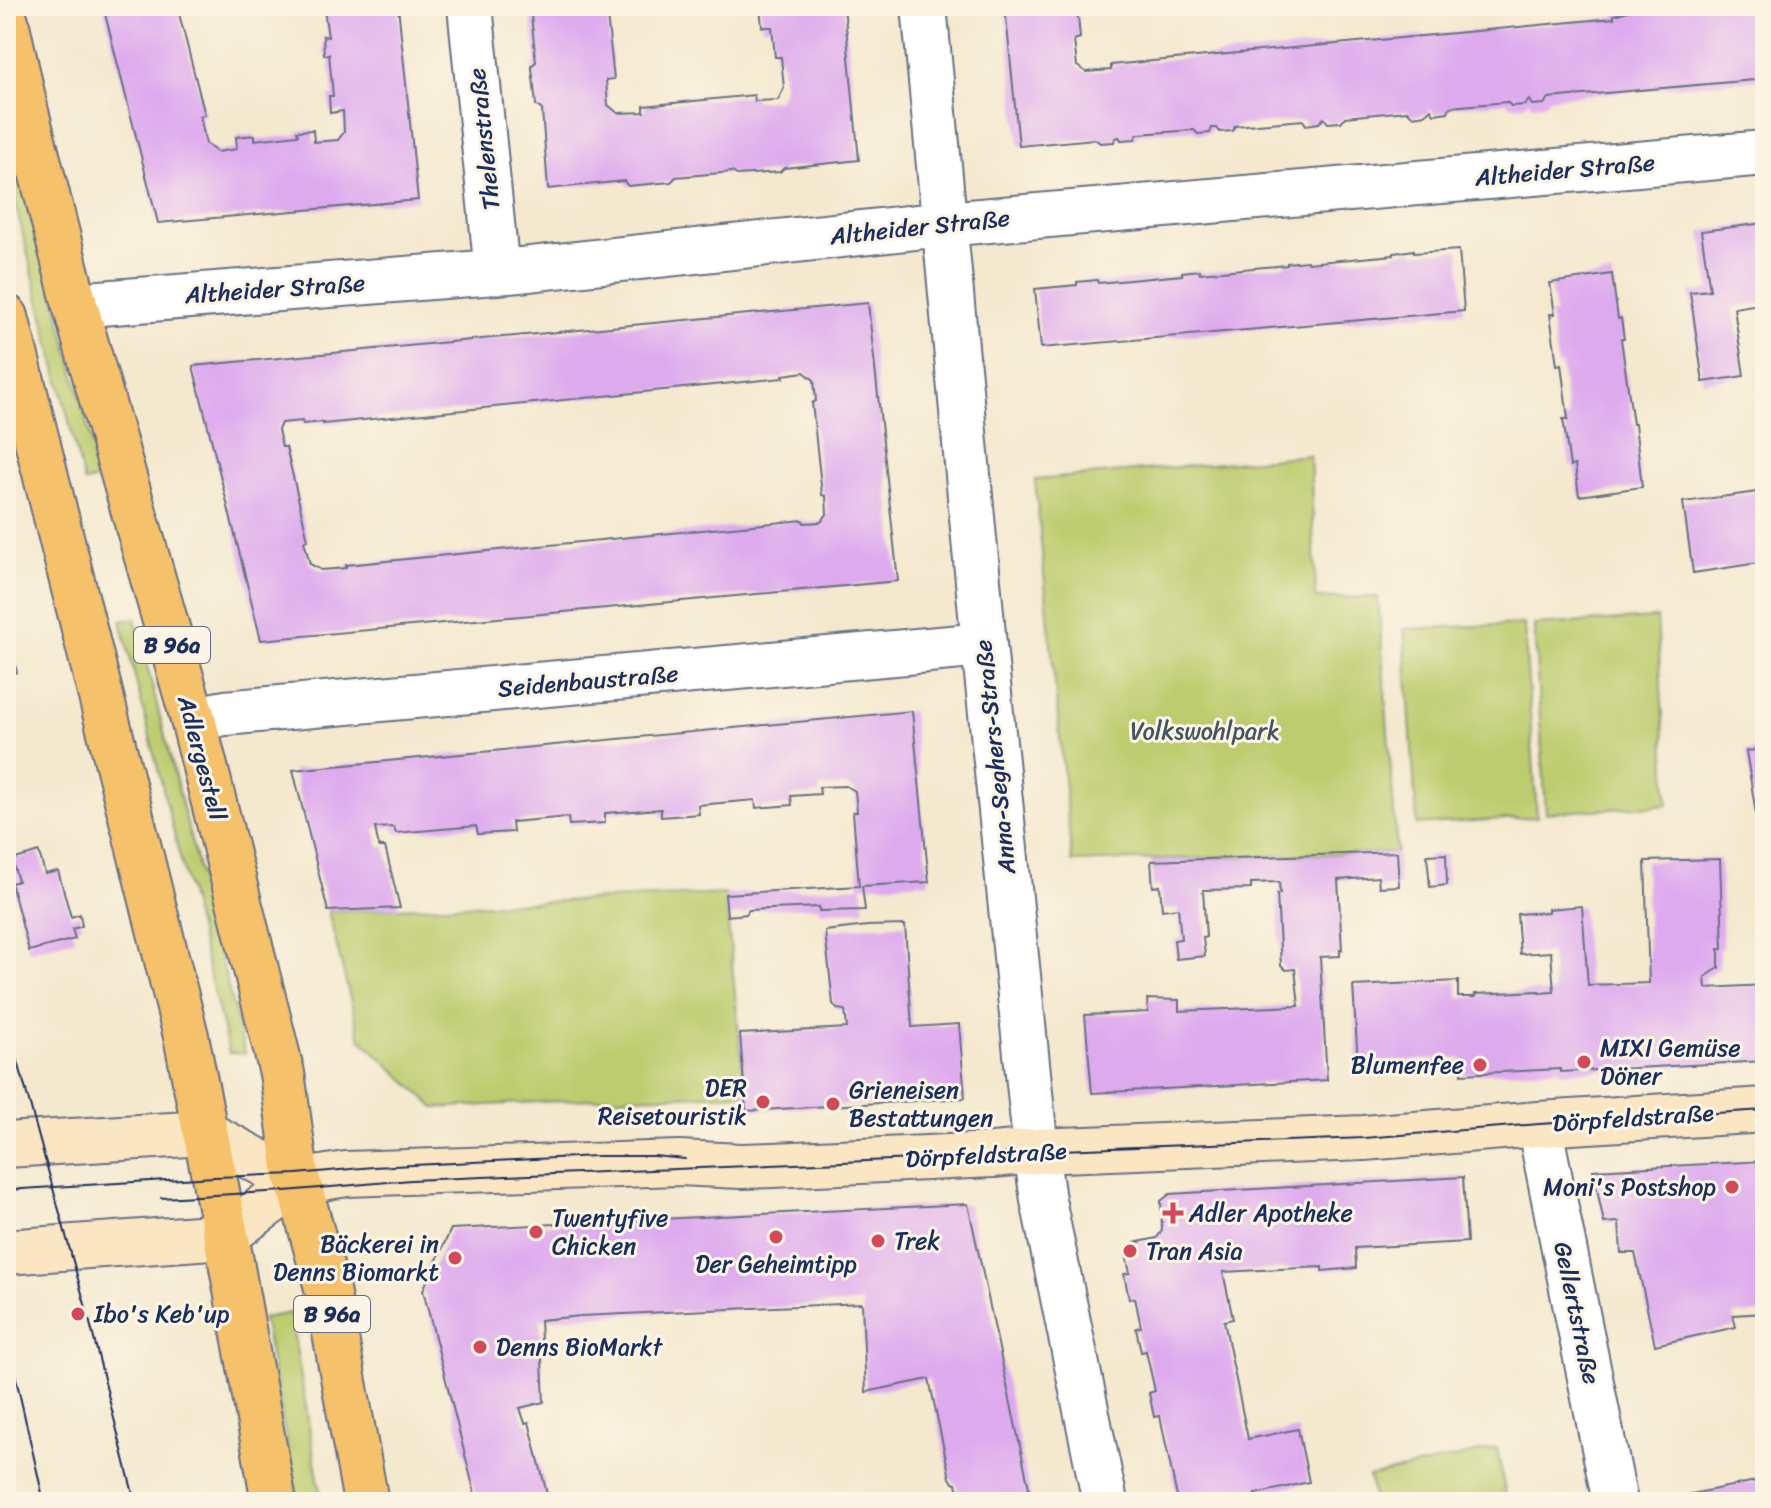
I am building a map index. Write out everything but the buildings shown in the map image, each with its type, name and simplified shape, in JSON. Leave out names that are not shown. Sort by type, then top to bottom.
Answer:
[{"type":"main road","name":"Adlergestell","points":[[6,21],[75,305],[193,719],[282,1073],[298,1182],[326,1284],[366,1502]]},
{"type":"main road","points":[[6,317],[186,1036],[274,1502]]},
{"type":"street","name":"Thelenstraße","points":[[470,6],[497,272]]},
{"type":"street","name":"Anna-Seghers-Straße","points":[[924,6],[984,645],[1036,1151],[1043,1200],[1105,1502]]},
{"type":"street","name":"Altheider Straße","points":[[75,305],[497,272],[944,224],[1765,153]]},
{"type":"street","name":"Seidenbaustraße","points":[[193,719],[225,713],[984,645]]},
{"type":"street","name":"Dörpfeldstraße","points":[[225,1236],[298,1182],[346,1174],[679,1163],[773,1165],[1364,1138],[1765,1110]]},
{"type":"street","name":"Gellertstraße","points":[[1539,1124],[1615,1502]]},
{"type":"street","points":[[6,1145],[205,1133],[298,1182]]},
{"type":"street","points":[[6,1252],[225,1236]]},
{"type":"green space","points":[[6,104],[101,479],[84,482],[6,166]]},
{"type":"green space","name":"Volkswohlpark","points":[[1310,455],[1316,598],[1378,597],[1397,852],[1072,862],[1035,480]]},
{"type":"green space","points":[[135,618],[245,1054],[229,1053],[121,621]]},
{"type":"green space","points":[[1657,618],[1668,805],[1546,813],[1534,625]]},
{"type":"green space","points":[[1524,624],[1537,817],[1417,825],[1404,629]]},
{"type":"green space","points":[[725,894],[745,1094],[435,1108],[360,1038],[328,911]]},
{"type":"green space","points":[[290,1313],[322,1502],[298,1502],[263,1318]]},
{"type":"green space","points":[[1497,1448],[1507,1502],[1374,1502],[1369,1477]]},
{"type":"tram line","points":[[6,1018],[89,1319],[135,1502]]},
{"type":"tram line","points":[[161,1198],[411,1180],[1364,1138],[1765,1110]]},
{"type":"tram line","points":[[6,1190],[596,1156],[685,1159]]},
{"type":"tram line","points":[[6,1334],[44,1502]]},
{"type":"railway","points":[[6,1488],[9,1502]]},
{"type":"place","name":"MIXI Gemüse Döner","points":[[1584,1062]]},
{"type":"place","name":"Blumenfee","points":[[1480,1065]]},
{"type":"place","name":"DER Reisetouristik","points":[[763,1102]]},
{"type":"place","name":"Grieneisen Bestattungen","points":[[833,1104]]},
{"type":"place","name":"Moni's Postshop","points":[[1732,1187]]},
{"type":"place","name":"Adler Apotheke","points":[[1173,1213]]},
{"type":"place","name":"Twentyfive Chicken","points":[[536,1232]]},
{"type":"place","name":"Der Geheimtipp","points":[[776,1237]]},
{"type":"place","name":"Trek","points":[[878,1241]]},
{"type":"place","name":"Tran Asia","points":[[1130,1251]]},
{"type":"place","name":"Bäckerei in Denns Biomarkt","points":[[455,1258]]},
{"type":"place","name":"Ibo's Keb'up","points":[[78,1314]]},
{"type":"place","name":"Denns BioMarkt","points":[[480,1347]]}]
